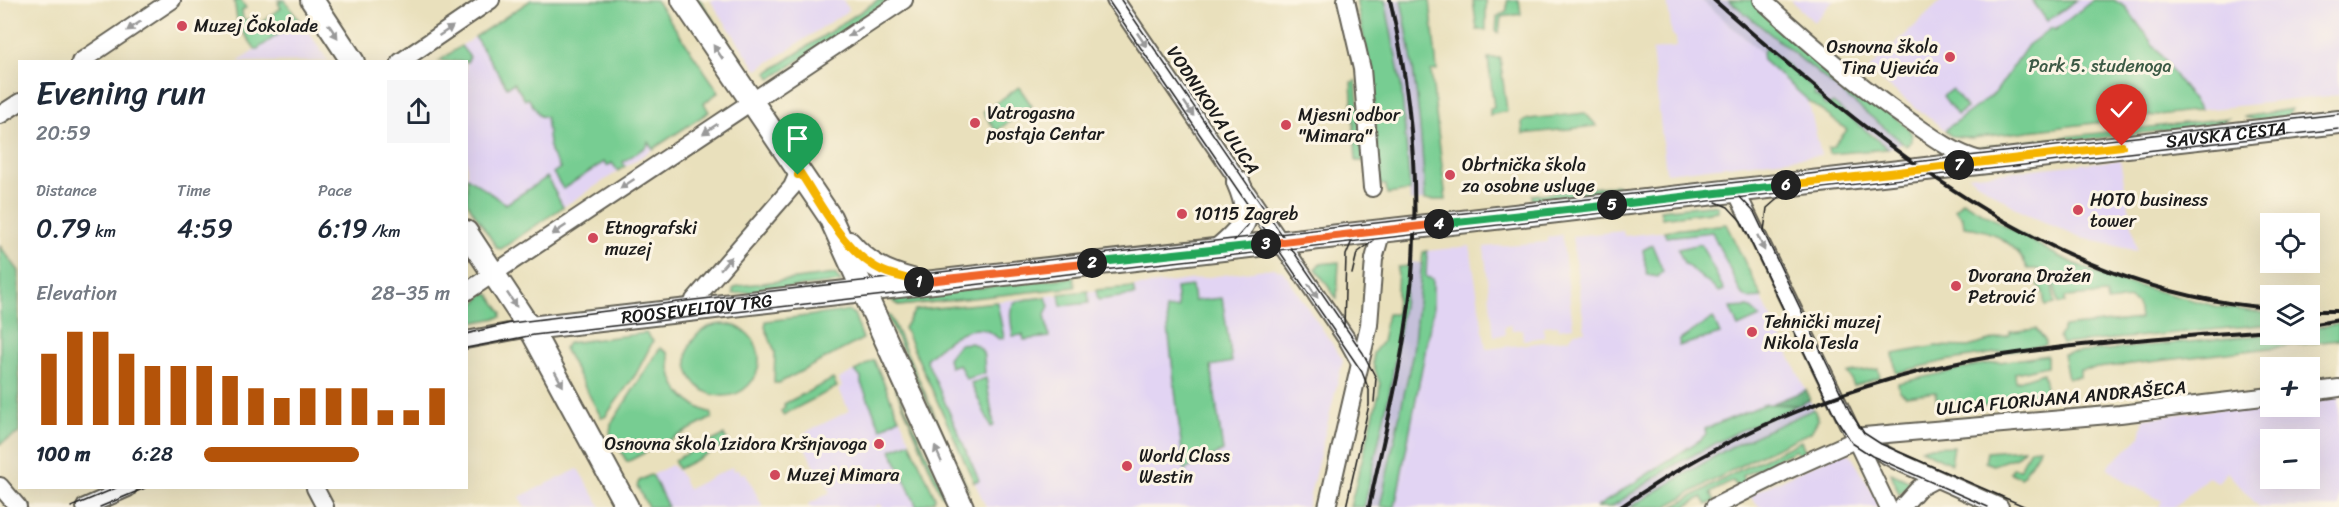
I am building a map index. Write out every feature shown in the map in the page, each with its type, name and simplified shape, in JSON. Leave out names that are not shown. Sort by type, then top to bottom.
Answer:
[{"type":"main road","points":[[312,0],[352,60]]},
{"type":"main road","points":[[683,0],[836,228],[962,507]]},
{"type":"main road","name":"SAVSKA CESTA","points":[[2300,126],[2339,110]]},
{"type":"main road","name":"SAVSKA CESTA","points":[[864,290],[2339,122]]},
{"type":"main road","points":[[1220,249],[1241,229],[1247,217],[1246,201],[1238,182]]},
{"type":"main road","points":[[836,228],[870,264],[888,273],[923,283]]},
{"type":"main road","points":[[468,235],[530,328],[627,507]]},
{"type":"main road","name":"ROOSEVELTOV TRG","points":[[530,328],[864,290]]},
{"type":"street","points":[[83,60],[172,0]]},
{"type":"street","points":[[403,60],[491,0]]},
{"type":"street","points":[[468,291],[904,0]]},
{"type":"street","name":"VODNIKOVA ULICA","points":[[1115,0],[1360,363]]},
{"type":"street","points":[[1346,0],[1362,69],[1372,188]]},
{"type":"street","points":[[1762,0],[1861,87],[1932,137],[1961,154],[1987,162]]},
{"type":"street","points":[[1926,169],[1937,151],[1932,137]]},
{"type":"street","points":[[691,309],[694,300],[792,187],[799,171]]},
{"type":"street","points":[[1736,191],[1888,507]]},
{"type":"street","points":[[1327,507],[1370,325],[1374,259],[1382,230]]},
{"type":"street","points":[[468,340],[530,328]]},
{"type":"street","points":[[2320,391],[2339,388]]},
{"type":"street","name":"ULICA FLORIJANA ANDRAŠECA","points":[[1714,507],[1855,438],[2120,414],[2260,397]]},
{"type":"street","points":[[1855,438],[1936,479],[2000,507]]},
{"type":"street","points":[[1902,507],[1919,488],[1936,479]]},
{"type":"street","points":[[0,486],[18,507]]},
{"type":"street","points":[[85,507],[127,489]]},
{"type":"street","points":[[316,489],[325,507]]},
{"type":"shaded area","points":[[710,0],[843,0],[849,10],[757,70]]},
{"type":"shaded area","points":[[1385,0],[1401,0],[1412,52],[1422,126],[1425,200],[1410,201],[1401,84]]},
{"type":"shaded area","points":[[1667,0],[1701,0],[1762,53],[1763,60],[1808,100],[1821,155],[1666,173],[1652,50],[1677,47],[1676,38],[1672,34]]},
{"type":"shaded area","points":[[1701,0],[1729,0],[1903,143],[1888,149],[1873,134],[1826,107],[1822,99],[1813,95],[1816,90],[1767,48],[1762,53]]},
{"type":"shaded area","points":[[1790,0],[1834,0],[1814,22]]},
{"type":"shaded area","name":"Osnovna škola Tina Ujevića","points":[[1942,0],[2093,0],[2054,30],[1995,93],[1945,130],[1868,70]]},
{"type":"shaded area","points":[[2114,0],[2339,0],[2339,95],[2200,110],[2126,7]]},
{"type":"shaded area","points":[[300,19],[327,60],[241,60]]},
{"type":"shaded area","points":[[475,37],[507,86],[513,83],[524,100],[528,98],[540,116],[547,117],[550,152],[612,163],[617,170],[623,162],[647,146],[647,141],[653,149],[563,207],[547,177],[506,204],[468,178],[469,60],[461,46]]},
{"type":"shaded area","points":[[2120,160],[2137,251],[2078,237],[2024,213],[1968,176]]},
{"type":"shaded area","points":[[1726,224],[1806,390],[1706,429],[1706,434],[1700,440],[1597,507],[1395,507],[1433,311],[1426,277],[1427,251],[1470,246],[1486,349],[1569,339],[1575,332],[1585,331],[1572,236],[1623,231],[1624,236]]},
{"type":"shaded area","points":[[1562,235],[1573,327],[1559,329],[1558,325],[1543,326],[1544,337],[1523,340],[1522,329],[1512,330],[1511,325],[1504,326],[1505,335],[1494,336],[1484,247],[1547,242],[1547,237]]},
{"type":"shaded area","points":[[1409,262],[1423,263],[1413,352],[1380,507],[1364,507],[1390,390]]},
{"type":"shaded area","points":[[1273,268],[1283,271],[1343,360],[1307,507],[986,507],[904,328],[915,310],[1167,283]]},
{"type":"shaded area","points":[[874,360],[935,497],[934,501],[923,507],[882,507],[880,504],[874,507],[809,507],[808,504],[828,494],[830,490],[822,474],[819,475],[803,444],[808,442],[804,433],[849,411],[839,389],[842,387],[839,379]]},
{"type":"shaded area","points":[[2339,395],[2339,507],[2259,507],[2227,472],[2218,482],[2208,477],[2174,507],[2159,507],[2162,501],[2125,482],[2107,467],[2140,437],[2144,418],[2260,404],[2260,417],[2320,417],[2320,397]]},
{"type":"shaded area","points":[[1810,400],[1814,409],[1729,448],[1630,507],[1611,507],[1676,464],[1737,432]]},
{"type":"shaded area","points":[[1844,451],[1851,455],[1881,507],[1760,507],[1749,495]]},
{"type":"shaded area","points":[[671,465],[679,472],[688,489],[732,467],[734,471],[739,469],[741,474],[745,472],[763,507],[648,507],[638,483]]},
{"type":"shaded area","points":[[578,469],[601,507],[525,507],[519,497]]},
{"type":"green space","points":[[234,0],[241,0],[246,8],[242,10],[243,19],[249,20],[252,16],[251,19],[257,24],[265,22],[264,20],[281,8],[278,3],[281,2],[278,0],[285,0],[299,20],[256,50],[238,25]]},
{"type":"green space","points":[[531,0],[656,0],[719,92],[704,103],[709,112],[653,149],[648,142],[647,146],[623,162],[625,166],[618,171],[612,163],[607,166],[604,162],[563,189],[553,173],[560,168],[550,152],[546,117],[540,116],[528,98],[525,100],[514,83],[507,87],[475,37]]},
{"type":"green space","points":[[691,0],[700,0],[753,77],[746,80]]},
{"type":"green space","points":[[878,0],[889,0],[771,79],[767,73]]},
{"type":"green space","points":[[1356,0],[1385,0],[1401,84],[1410,191],[1387,194],[1386,185],[1380,185],[1372,79]]},
{"type":"green space","points":[[1401,0],[1430,0],[1437,70],[1431,71],[1446,200],[1425,200],[1417,99]]},
{"type":"green space","points":[[1473,0],[1486,0],[1486,30],[1477,30]]},
{"type":"green space","points":[[1507,0],[1519,0],[1521,14],[1501,17],[1499,33],[1496,32],[1497,17],[1507,10]]},
{"type":"green space","points":[[1729,0],[1754,0],[1908,128],[1912,141],[1907,146],[1903,143]]},
{"type":"green space","points":[[2032,0],[2077,0],[2047,21]]},
{"type":"green space","name":"Park 5. studenoga","points":[[2093,0],[2114,0],[2126,7],[2200,110],[1972,138],[1951,136],[1945,130],[1995,93],[2028,45],[2052,28],[2055,30]]},
{"type":"green space","points":[[461,46],[470,57],[468,60],[440,60]]},
{"type":"green space","points":[[1766,48],[1816,90],[1814,95],[1824,101],[1823,104],[1826,106],[1833,103],[1888,149],[1829,154],[1828,148],[1833,147],[1847,130],[1810,102],[1763,60],[1762,53]]},
{"type":"green space","points":[[1488,58],[1500,58],[1507,111],[1490,115],[1490,109],[1494,108]]},
{"type":"green space","points":[[1356,81],[1363,161],[1356,161],[1351,82]]},
{"type":"green space","points":[[1019,87],[1032,106],[996,131],[983,112]]},
{"type":"green space","points":[[1952,89],[1967,108],[1957,115],[1943,96]]},
{"type":"green space","points":[[2291,109],[2287,116],[2254,120],[2244,117]]},
{"type":"green space","points":[[1585,113],[1597,126],[1523,134],[1522,122],[1529,119]]},
{"type":"green space","points":[[2228,118],[2220,124],[1976,152],[1979,147]]},
{"type":"green space","points":[[547,177],[563,207],[501,249],[497,248],[468,204],[468,178],[506,204]]},
{"type":"green space","points":[[1619,185],[1616,194],[1537,203],[1532,199],[1532,195]]},
{"type":"green space","points":[[1962,201],[2058,256],[2107,278],[2215,306],[2260,312],[2260,325],[2062,344],[2059,337],[2064,327],[2140,319],[2138,304],[2130,299],[2108,302],[2106,294],[2065,297],[2065,303],[2059,304],[2052,277],[2037,269],[2028,269],[2017,252],[2002,239],[1984,231],[1964,227],[1963,218],[1955,210]]},
{"type":"green space","points":[[1718,206],[1718,211],[1662,218],[1660,210]]},
{"type":"green space","points":[[1726,224],[1762,297],[1748,298],[1741,293],[1712,232],[1666,237],[1664,231]]},
{"type":"green space","points":[[1701,244],[1724,290],[1719,292],[1684,263],[1678,249]]},
{"type":"green space","points":[[1652,245],[1663,271],[1658,277],[1647,275],[1643,250]]},
{"type":"green space","points":[[0,246],[18,270],[18,434],[0,444]]},
{"type":"green space","points":[[1427,251],[1426,277],[1433,279],[1433,311],[1395,507],[1380,507],[1413,352],[1423,252]]},
{"type":"green space","points":[[1339,262],[1337,299],[1316,269],[1319,264]]},
{"type":"green space","points":[[1409,266],[1390,390],[1364,507],[1350,507],[1379,393],[1380,384],[1373,364],[1373,353],[1382,342],[1387,314],[1396,314],[1398,267]]},
{"type":"green space","points":[[835,274],[841,282],[733,294],[733,289],[738,286]]},
{"type":"green space","points":[[2043,275],[2052,284],[2055,304],[2045,306],[2043,292],[2038,285]]},
{"type":"green space","points":[[1074,277],[1075,287],[900,306],[891,300],[899,297]]},
{"type":"green space","points":[[1192,286],[1194,301],[1222,298],[1232,362],[1211,366],[1223,451],[1184,470],[1166,309],[1178,308],[1176,288]]},
{"type":"green space","points":[[1133,287],[1135,295],[1098,300],[1096,290]]},
{"type":"green space","points":[[1088,291],[1089,303],[1061,306],[1059,294]]},
{"type":"green space","points":[[484,293],[490,295],[502,313],[501,317],[476,322],[470,316],[473,306]]},
{"type":"green space","points":[[1046,297],[1049,306],[1045,314],[1049,337],[1024,340],[1023,335],[1013,336],[1011,308],[1014,304],[1018,301]]},
{"type":"green space","points":[[997,302],[1004,338],[999,339],[990,332],[980,329],[970,330],[951,338],[926,359],[979,480],[974,482],[904,328],[915,310]]},
{"type":"green space","points":[[1749,307],[1760,317],[1738,327],[1730,308]]},
{"type":"green space","points":[[848,311],[854,314],[863,339],[779,383],[774,383],[775,352],[765,327],[766,321]]},
{"type":"green space","points":[[886,314],[890,316],[895,326],[969,492]]},
{"type":"green space","points":[[1713,318],[1720,334],[1679,346],[1680,340]]},
{"type":"green space","points":[[723,324],[743,330],[753,340],[759,360],[753,380],[743,390],[723,396],[703,390],[693,380],[687,360],[693,340],[703,330]]},
{"type":"green space","points":[[2339,324],[2339,340],[2320,342],[2320,327]]},
{"type":"green space","points":[[2036,329],[2045,340],[2045,345],[1945,361],[1896,373],[1893,354],[1936,346],[1968,347],[2010,335],[2010,332]]},
{"type":"green space","points":[[646,333],[653,341],[636,374],[605,417],[601,417],[564,348],[568,343]]},
{"type":"green space","points":[[2260,335],[2260,345],[2296,345],[2080,370],[2080,377],[2068,378],[2063,354]]},
{"type":"green space","points":[[971,343],[980,348],[982,352],[985,373],[966,379],[959,364],[950,367],[948,358],[959,344]]},
{"type":"green space","points":[[660,348],[668,353],[673,380],[680,393],[697,407],[711,413],[712,418],[627,462],[610,433],[611,424]]},
{"type":"green space","points":[[2047,355],[2047,366],[2015,373],[2016,382],[2043,373],[2047,392],[2041,400],[1937,410],[1936,392],[1906,396],[1899,390],[1898,383],[1979,365]]},
{"type":"green space","points":[[882,356],[946,497],[941,495]]},
{"type":"green space","points":[[874,360],[899,418],[881,429],[861,383],[861,378],[855,371]]},
{"type":"green space","points":[[1878,369],[1880,377],[1854,386],[1848,373]]},
{"type":"green space","points":[[986,378],[994,425],[991,427],[971,383]]},
{"type":"green space","points":[[833,379],[837,387],[783,415],[781,411],[785,408],[784,404]]},
{"type":"green space","points":[[1806,390],[1810,400],[1798,405],[1771,404]]},
{"type":"green space","points":[[1765,404],[1798,405],[1737,432],[1676,464],[1611,507],[1597,507],[1700,440],[1706,434],[1705,429]]},
{"type":"green space","points":[[1814,409],[1818,420],[1811,432],[1758,456],[1665,507],[1630,507],[1729,448]]},
{"type":"green space","points":[[724,435],[729,443],[678,469],[674,460]]},
{"type":"green space","points":[[1801,441],[1807,455],[1800,458],[1796,450],[1772,461],[1776,470],[1768,474],[1764,466],[1742,476],[1745,485],[1738,488],[1733,481],[1710,493],[1715,501],[1707,505],[1702,497],[1685,507],[1673,507],[1742,469]]},
{"type":"green space","points":[[910,442],[935,497],[934,501],[917,507],[891,450]]},
{"type":"green space","points":[[1954,446],[1951,464],[1921,449],[1926,447]]},
{"type":"green space","points":[[2040,448],[2023,476],[2020,478],[2010,472],[2013,468],[2020,469],[2030,449]]},
{"type":"green space","points":[[2024,449],[2016,457],[1993,465],[1985,462],[1987,452]]},
{"type":"green space","points":[[1891,473],[1913,483],[1899,494]]},
{"type":"green space","points":[[650,475],[653,476],[668,507],[648,507],[637,486],[639,481]]},
{"type":"tram line","points":[[1108,0],[1362,372],[1369,390],[1369,405],[1346,507]]},
{"type":"tram line","points":[[1121,0],[1363,353],[1376,378],[1374,402]]},
{"type":"tram line","points":[[468,334],[511,323],[694,300],[2339,114]]},
{"type":"tram line","points":[[468,348],[534,335],[2339,129]]},
{"type":"tram line","points":[[1737,194],[1754,212],[1850,412],[1864,433],[1881,444],[2026,507]]},
{"type":"tram line","points":[[1764,231],[1767,208],[1783,194]]},
{"type":"tram line","points":[[1716,202],[1728,207],[1741,221],[1836,418],[1852,443],[1872,456],[1988,507]]},
{"type":"tram line","points":[[1234,241],[1248,225],[1250,205]]},
{"type":"tram line","points":[[1344,327],[1346,255],[1354,236]]},
{"type":"tram line","points":[[1352,274],[1357,253],[1373,241]]},
{"type":"tram line","points":[[71,507],[114,489]]},
{"type":"tram line","points":[[100,507],[143,489]]},
{"type":"railway","points":[[1369,507],[1401,354],[1413,261],[1414,196],[1411,130],[1403,65],[1390,0]]},
{"type":"railway","points":[[1714,0],[1837,105],[1902,154],[1969,200],[2039,240],[2113,272],[2190,296],[2260,306]]},
{"type":"railway","points":[[2320,311],[2339,311]]},
{"type":"railway","points":[[2320,323],[2339,320]]},
{"type":"railway","points":[[1621,507],[1706,454],[1751,432],[1797,411],[1892,379],[1990,357],[2060,347],[2260,331]]},
{"type":"place","name":"Muzej Čokolade","points":[[182,26]]},
{"type":"place","name":"Osnovna škola Tina Ujevića","points":[[1950,57]]},
{"type":"place","name":"Vatrogasna postaja Centar","points":[[975,123]]},
{"type":"place","name":"Mjesni odbor \"Mimara\"","points":[[1286,125]]},
{"type":"place","name":"Obrtnička škola za osobne usluge","points":[[1450,175]]},
{"type":"place","name":"HOTO business tower","points":[[2078,210]]},
{"type":"place","name":"10115 Zagreb","points":[[1182,214]]},
{"type":"place","name":"Etnografski muzej","points":[[593,238]]},
{"type":"place","name":"Dvorana Dražen Petrović","points":[[1956,286]]},
{"type":"place","name":"Tehnički muzej Nikola Tesla","points":[[1752,332]]},
{"type":"place","name":"Osnovna škola Izidora Kršnjavoga","points":[[879,444]]},
{"type":"place","name":"World Class Westin","points":[[1127,466]]},
{"type":"place","name":"Muzej Mimara","points":[[775,475]]},
{"type":"route","points":[[798,175],[799,171],[836,228],[870,264],[888,273],[923,283],[2122,146]]}]
